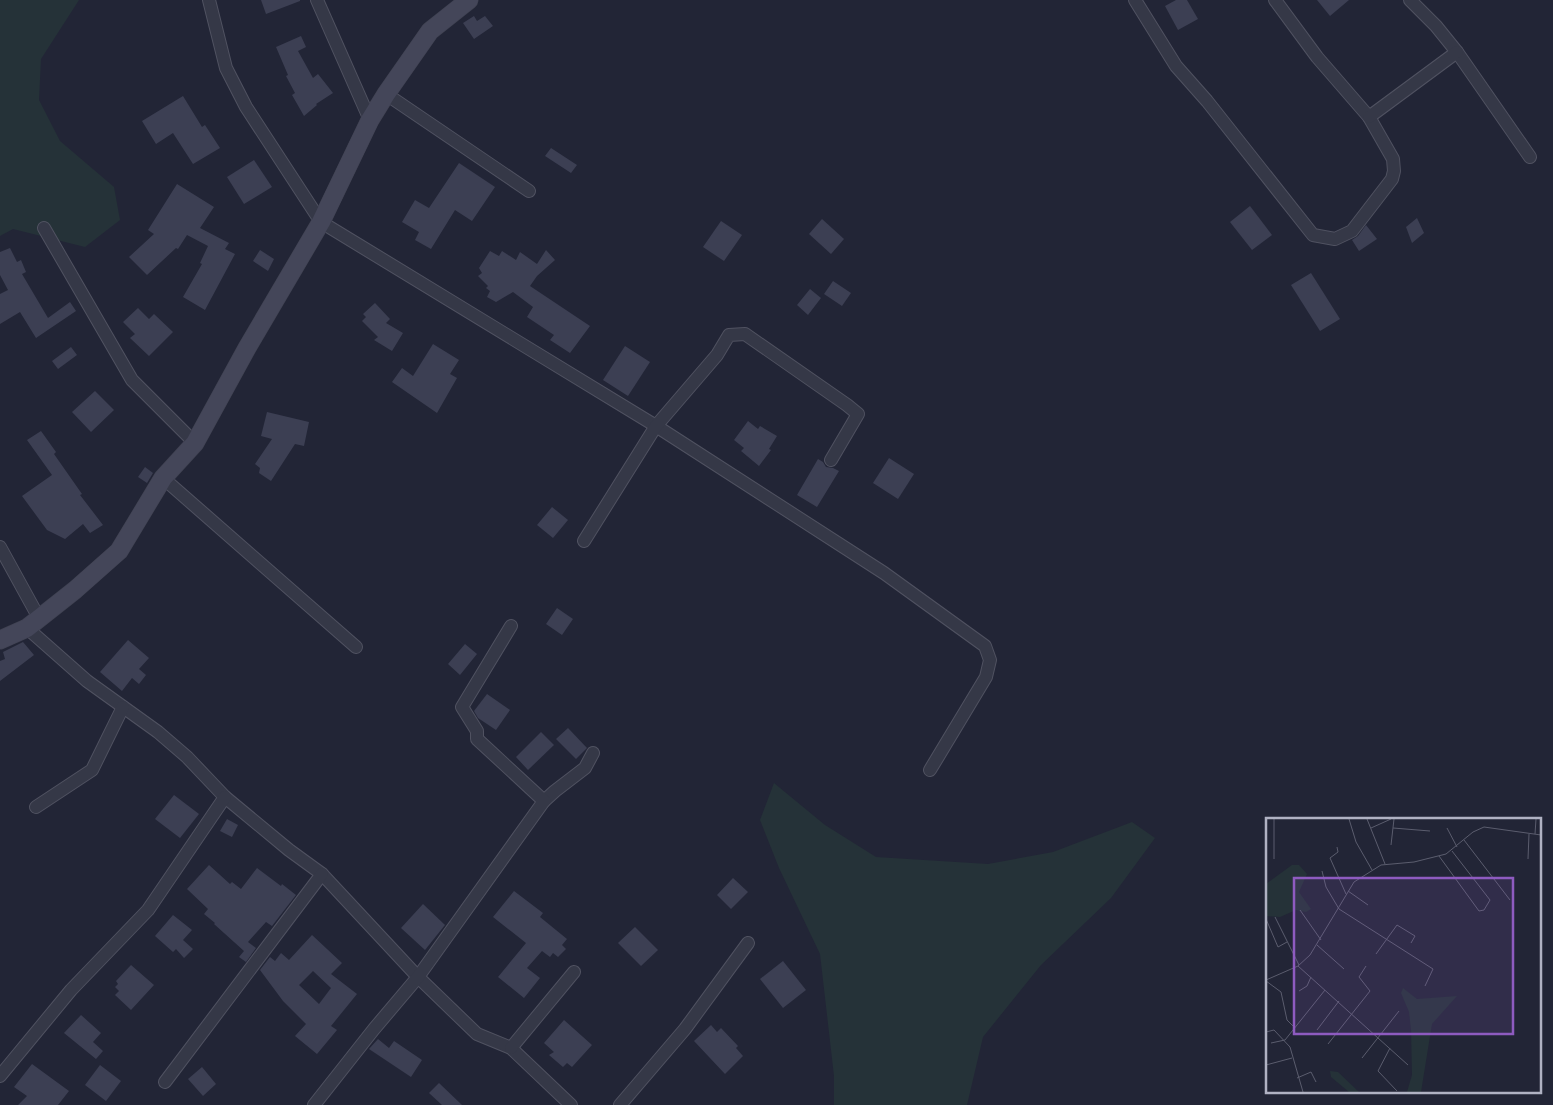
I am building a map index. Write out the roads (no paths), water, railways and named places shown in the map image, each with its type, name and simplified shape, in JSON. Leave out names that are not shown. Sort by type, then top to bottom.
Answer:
[{"type":"street","points":[[209,0],[226,68],[246,107],[320,222],[656,426],[884,573],[985,646],[990,660],[986,677],[930,770]]},
{"type":"street","points":[[317,0],[370,120]]},
{"type":"street","points":[[0,640],[33,623],[75,590],[119,551],[163,478],[195,442],[320,222],[370,120],[386,94],[430,31],[469,0]]},
{"type":"street","points":[[1135,0],[1176,66],[1207,101],[1313,235],[1335,239],[1352,231],[1392,179],[1394,171],[1393,159],[1368,117],[1317,58],[1275,0]]},
{"type":"street","points":[[1410,0],[1436,26],[1457,52],[1530,157]]},
{"type":"street","points":[[1368,117],[1457,52]]},
{"type":"street","points":[[386,94],[529,191]]},
{"type":"street","points":[[44,228],[132,380],[195,442]]},
{"type":"street","points":[[584,541],[656,426],[717,355],[728,335],[745,334],[858,414],[831,460]]},
{"type":"street","points":[[163,478],[356,647]]},
{"type":"street","points":[[0,546],[33,623],[87,681],[158,732],[187,757],[225,797],[289,850],[322,874],[418,977],[477,1034],[511,1048],[571,1105]]},
{"type":"street","points":[[511,626],[462,707],[477,731],[477,739],[544,802]]},
{"type":"street","points":[[36,807],[92,770],[123,707]]},
{"type":"street","points":[[314,1105],[418,977],[544,802],[585,768],[593,753]]},
{"type":"street","points":[[3,1068],[71,990],[148,910],[225,797]]},
{"type":"street","points":[[165,1082],[322,874]]},
{"type":"street","points":[[620,1105],[685,1029],[748,943]]},
{"type":"street","points":[[511,1048],[574,972]]}]
